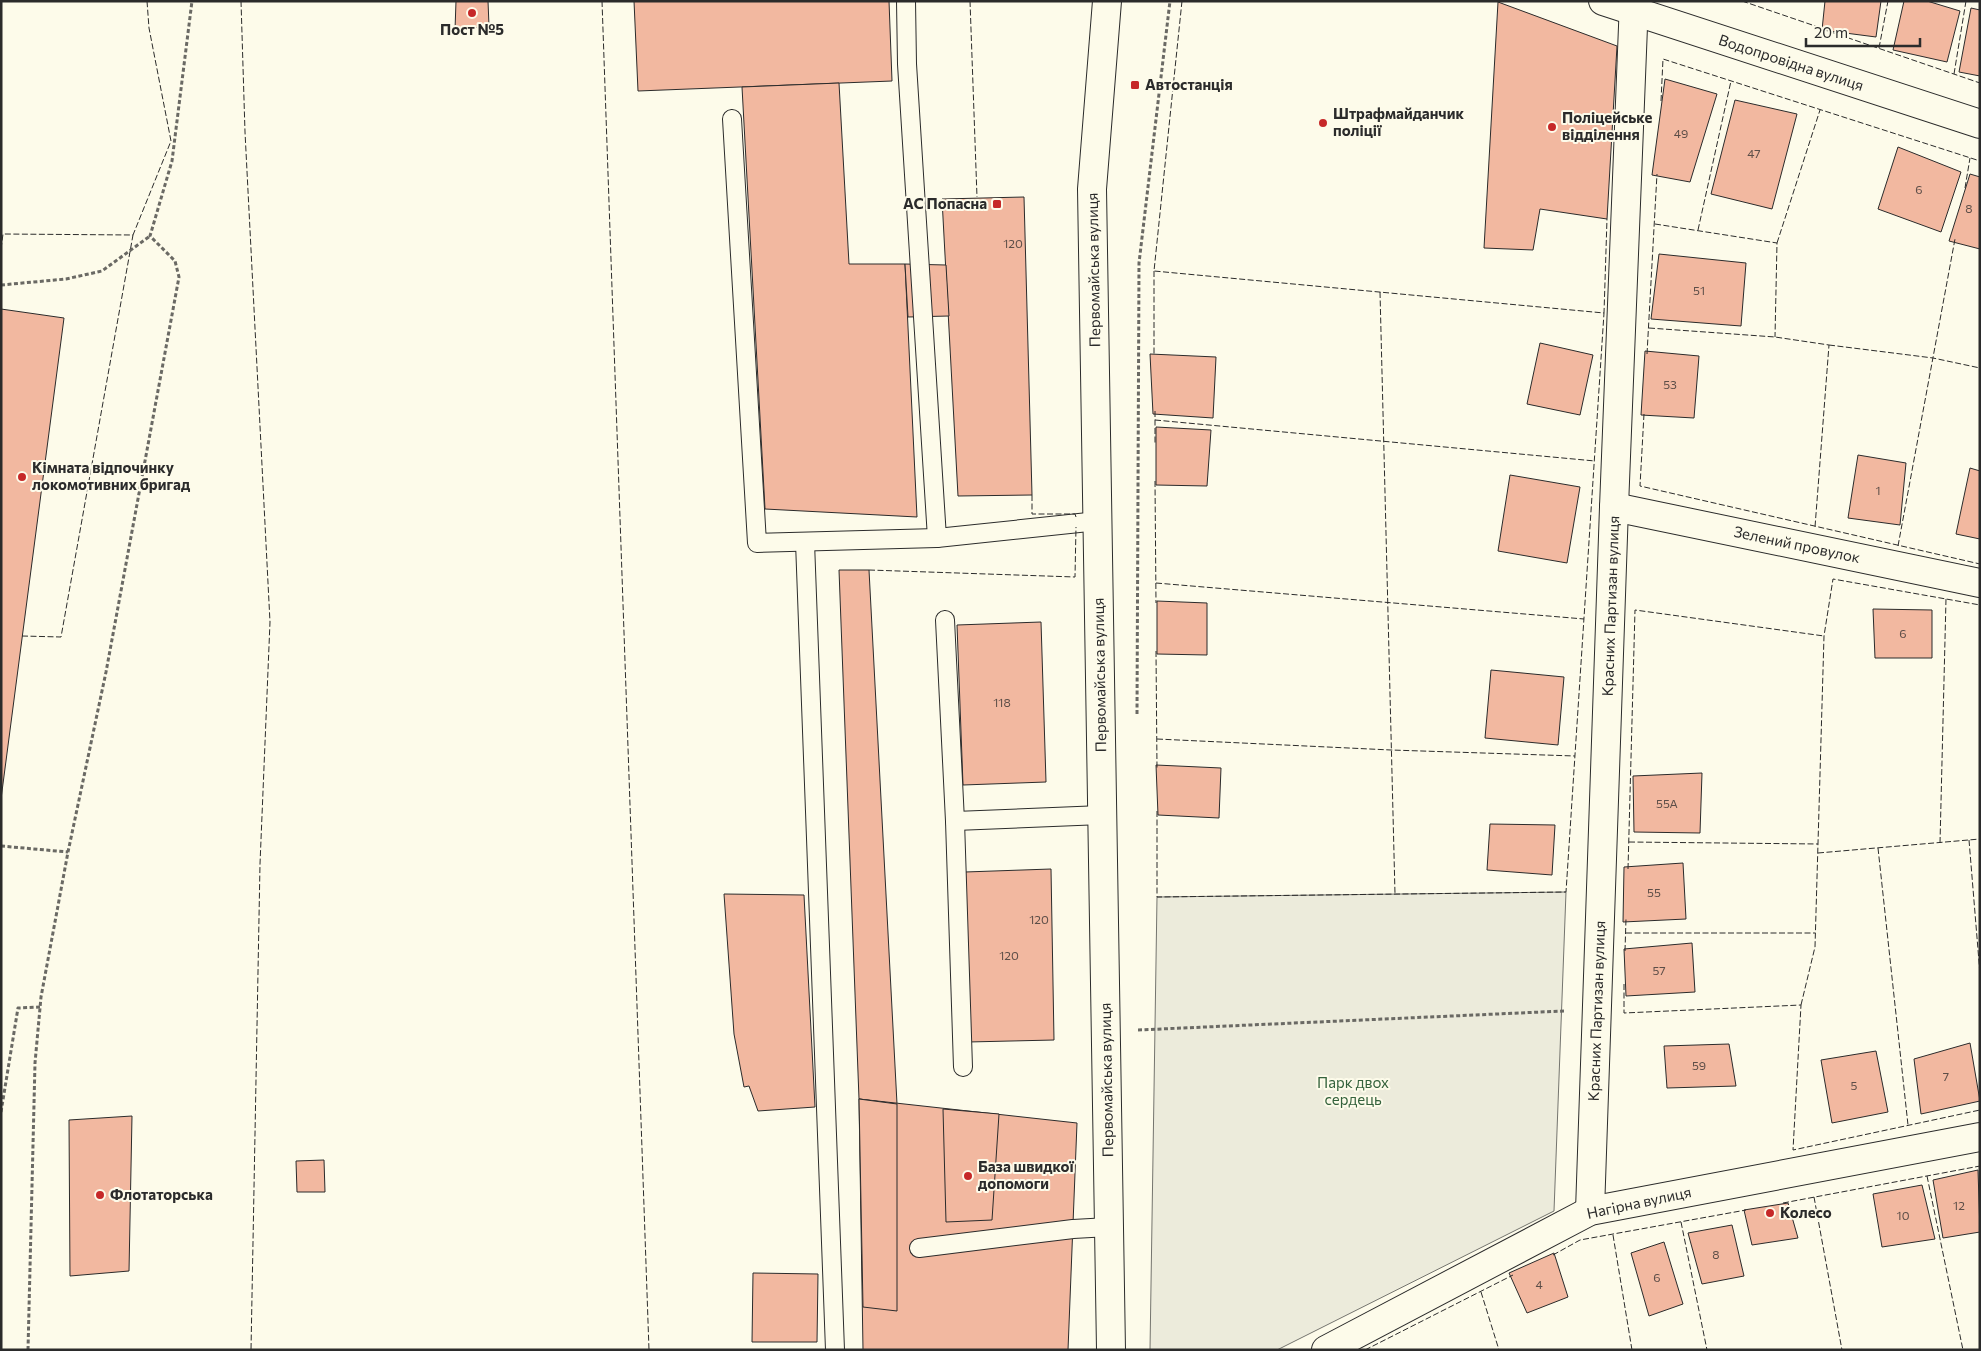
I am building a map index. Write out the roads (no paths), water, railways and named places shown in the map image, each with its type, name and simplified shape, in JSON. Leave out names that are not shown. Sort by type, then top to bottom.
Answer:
[{"type":"street","name":"Первомайська вулиця","points":[[1107,1],[1092,189],[1111,1350]]},
{"type":"street","name":"Водопровідна вулиця","points":[[1603,1],[1634,6],[1980,124]]},
{"type":"street","name":"Красних Партизан вулиця","points":[[1590,1211],[1614,508],[1634,6]]},
{"type":"street","name":"Зелений провулок","points":[[1614,508],[1980,583]]},
{"type":"street","name":"Нагірна вулиця","points":[[1326,1350],[1590,1211],[1980,1137]]},
{"type":"lane","points":[[906,1],[907,64],[937,538]]},
{"type":"lane","points":[[732,119],[757,543],[937,538],[1098,521]]},
{"type":"lane","points":[[805,542],[835,1350]]},
{"type":"lane","points":[[945,620],[963,1067]]},
{"type":"lane","points":[[954,821],[1102,816]]},
{"type":"lane","points":[[919,1248],[1073,1229],[1109,1228]]},
{"type":"place","name":"Пост №5","points":[[472,13]]},
{"type":"place","name":"Автостанція","points":[[1135,85]]},
{"type":"place","name":"Штрафмайданчик поліції","points":[[1323,123]]},
{"type":"place","name":"Поліцейське відділення","points":[[1552,127]]},
{"type":"place","name":"АС Попасна","points":[[997,204]]},
{"type":"place","name":"Кімната відпочинку локомотивних бригад","points":[[22,477]]},
{"type":"place","name":"База швидкої допомоги","points":[[968,1176]]},
{"type":"place","name":"Флотаторська","points":[[100,1195]]},
{"type":"place","name":"Колесо","points":[[1770,1213]]},
{"type":"park label","name":"Парк двох сердець","points":[[1353,1092]]}]
